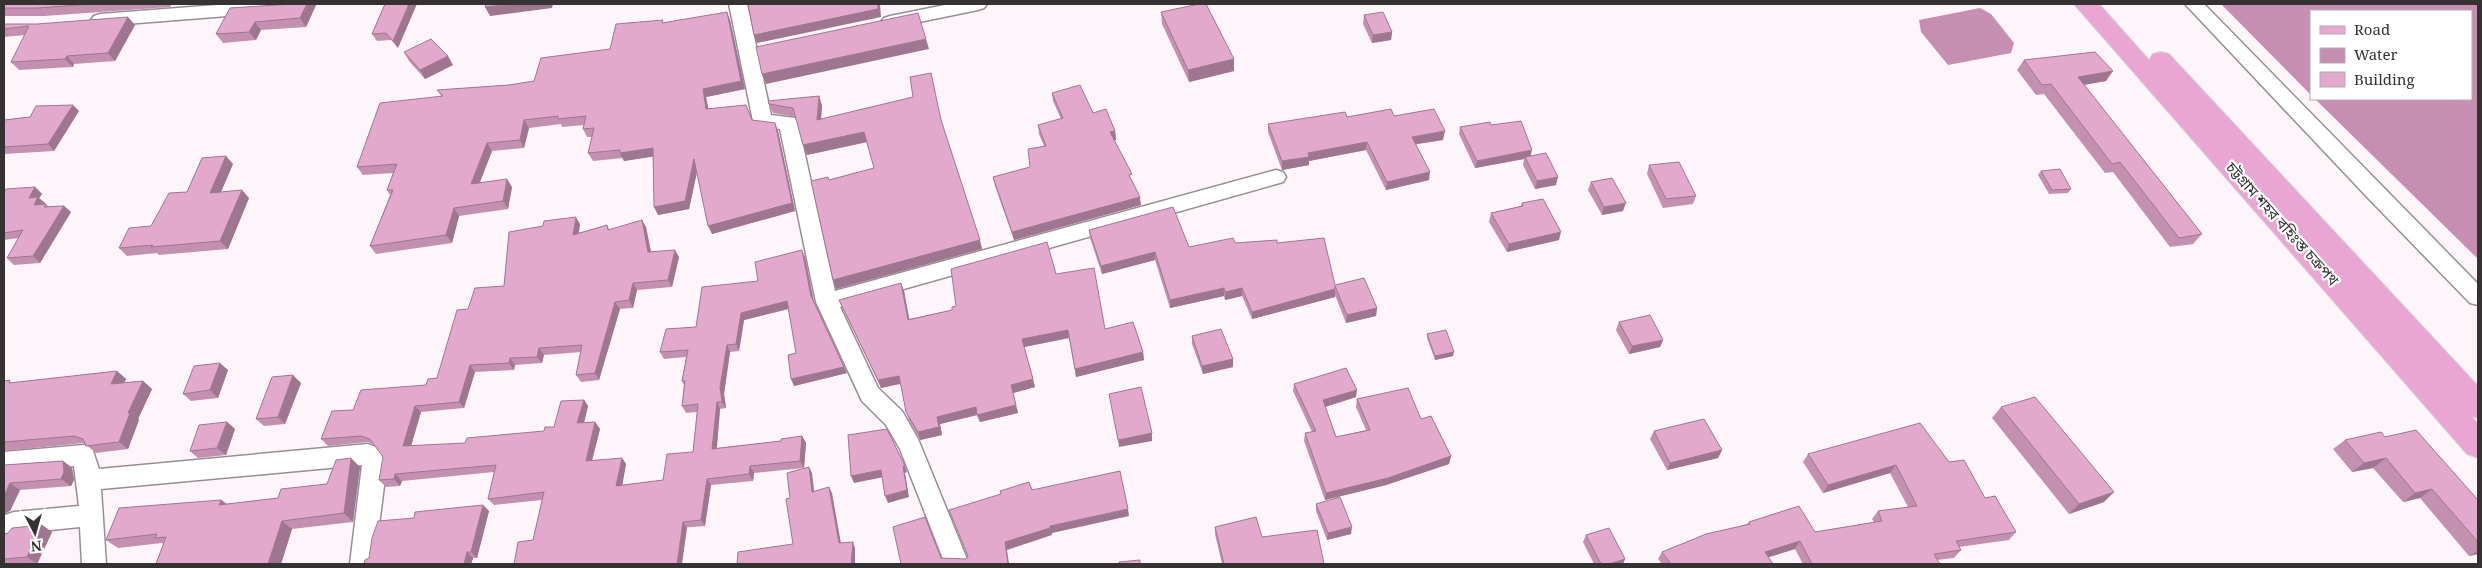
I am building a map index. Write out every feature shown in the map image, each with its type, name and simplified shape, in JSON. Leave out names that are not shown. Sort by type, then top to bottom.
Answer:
[{"type":"main road","name":"চট্টগ্রাম শহর বহিঃস্ত চক্রপথ","points":[[2086,4],[2478,445]]},
{"type":"main road","name":"চট্টগ্রাম শহর বহিঃস্ত চক্রপথ","points":[[2110,4],[2478,406]]},
{"type":"street","points":[[83,21],[302,4]]},
{"type":"street","points":[[738,4],[759,50],[763,121],[788,123],[827,302],[870,394],[894,418],[910,446],[957,564]]},
{"type":"street","points":[[874,26],[978,4]]},
{"type":"street","points":[[2194,4],[2375,193],[2478,297]]},
{"type":"street","points":[[827,302],[1276,177]]},
{"type":"street","points":[[89,480],[368,454],[375,463],[362,564]]},
{"type":"street","points":[[4,462],[84,455],[89,480],[94,564]]},
{"type":"street","points":[[4,530],[9,530],[14,523],[91,515]]},
{"type":"water","points":[[2221,4],[2478,4],[2478,259],[2316,100],[2472,100],[2472,10],[2310,10],[2310,94]]},
{"type":"water","points":[[1980,8],[1991,14],[2014,43],[2011,53],[1948,65],[1921,32],[1919,20]]},
{"type":"building","points":[[4,4],[92,4],[4,8]]},
{"type":"building","points":[[307,4],[300,18],[255,22],[249,32],[216,34],[230,8]]},
{"type":"building","points":[[385,4],[409,4],[393,41],[386,33],[372,34]]},
{"type":"building","points":[[486,4],[514,4],[485,7]]},
{"type":"building","points":[[748,4],[878,4],[878,9],[754,35]]},
{"type":"building","points":[[1206,4],[1234,59],[1188,70],[1161,12]]},
{"type":"building","points":[[727,12],[741,81],[703,89],[706,109],[746,105],[752,120],[775,123],[792,203],[708,226],[694,159],[685,201],[654,207],[653,148],[620,153],[620,150],[588,153],[594,128],[583,129],[586,116],[558,119],[558,116],[524,120],[520,140],[487,143],[471,184],[507,179],[503,201],[454,208],[446,235],[370,246],[393,190],[387,190],[397,164],[357,167],[380,103],[443,96],[437,90],[509,85],[534,81],[541,58],[610,49],[616,24],[663,20],[662,23]]},
{"type":"building","points":[[1383,12],[1392,32],[1373,35],[1364,15]]},
{"type":"building","points":[[918,13],[926,39],[762,74],[756,47]]},
{"type":"building","points":[[128,17],[108,53],[67,56],[65,59],[11,62],[29,26],[4,29],[4,24],[37,24]]},
{"type":"building","points":[[431,39],[448,56],[420,70],[404,52]]},
{"type":"building","points":[[2095,52],[2113,71],[2078,77],[2202,234],[2179,238],[2120,162],[2112,164],[2051,84],[2042,85],[2024,60]]},
{"type":"building","points":[[931,73],[941,120],[980,240],[833,280],[811,181],[828,177],[829,180],[874,168],[864,132],[803,145],[793,108],[769,104],[768,101],[819,96],[817,120],[913,97],[910,77]]},
{"type":"building","points":[[1080,85],[1093,113],[1106,109],[1115,131],[1110,132],[1132,174],[1129,175],[1140,197],[1012,232],[993,177],[1030,167],[1028,149],[1046,146],[1038,125],[1063,118],[1052,93]]},
{"type":"building","points":[[73,105],[48,144],[4,147],[4,120],[30,117],[36,106]]},
{"type":"building","points":[[1391,109],[1394,116],[1434,109],[1445,131],[1412,137],[1430,172],[1387,182],[1367,142],[1308,153],[1309,157],[1282,161],[1268,124],[1345,112],[1347,117]]},
{"type":"building","points":[[1521,121],[1532,150],[1477,161],[1460,127],[1490,122],[1491,125]]},
{"type":"building","points":[[1546,153],[1558,177],[1537,181],[1525,157]]},
{"type":"building","points":[[226,156],[210,193],[242,190],[220,241],[119,248],[129,228],[151,226],[169,193],[187,192],[202,158]]},
{"type":"building","points":[[1679,162],[1696,196],[1666,199],[1649,165]]},
{"type":"building","points":[[2060,169],[2071,189],[2052,190],[2041,171]]},
{"type":"building","points":[[1612,178],[1626,203],[1604,207],[1591,182]]},
{"type":"building","points":[[35,187],[29,198],[38,197],[34,205],[46,204],[44,207],[64,206],[33,256],[7,258],[23,230],[4,233],[4,193],[6,189]]},
{"type":"building","points":[[1543,199],[1561,232],[1509,244],[1491,213],[1523,206],[1522,203]]},
{"type":"building","points":[[1173,207],[1189,247],[1233,238],[1235,243],[1277,240],[1277,243],[1324,238],[1335,285],[1364,278],[1377,308],[1347,315],[1335,286],[1335,289],[1252,312],[1242,288],[1225,292],[1224,288],[1170,300],[1155,252],[1101,266],[1089,230]]},
{"type":"building","points":[[576,217],[573,235],[607,225],[608,230],[642,220],[648,252],[675,250],[668,280],[633,283],[629,300],[615,302],[595,373],[576,375],[582,345],[539,348],[537,357],[510,358],[509,363],[470,365],[459,402],[415,406],[403,446],[465,443],[467,438],[544,431],[545,427],[554,427],[561,401],[584,400],[577,423],[595,422],[586,461],[622,458],[616,486],[663,480],[667,454],[693,452],[698,404],[682,406],[685,381],[682,381],[688,350],[660,352],[666,329],[696,327],[702,287],[758,281],[755,262],[802,250],[811,296],[844,367],[791,379],[788,355],[796,353],[787,301],[741,313],[736,344],[727,345],[720,387],[722,402],[717,402],[712,449],[781,441],[781,439],[802,436],[800,461],[750,466],[749,474],[707,479],[701,520],[683,522],[677,564],[514,564],[518,542],[533,540],[544,492],[488,499],[496,465],[395,474],[394,479],[379,480],[383,457],[370,439],[361,436],[321,439],[332,411],[353,410],[361,390],[426,385],[428,379],[437,378],[457,310],[468,309],[475,288],[504,286],[509,232],[543,226],[544,221]]},
{"type":"building","points":[[1047,242],[1056,274],[1094,268],[1105,329],[1133,322],[1143,352],[1075,369],[1068,330],[1022,339],[1033,379],[1011,385],[1016,405],[977,415],[976,407],[937,417],[939,427],[918,432],[906,412],[899,376],[878,380],[839,300],[901,283],[908,320],[952,310],[952,307],[956,306],[951,269]]},
{"type":"building","points":[[1650,315],[1663,340],[1632,346],[1619,322]]},
{"type":"building","points":[[1221,329],[1233,359],[1202,366],[1192,336]]},
{"type":"building","points":[[1446,330],[1454,352],[1435,356],[1427,334]]},
{"type":"building","points":[[220,363],[210,390],[183,394],[194,366]]},
{"type":"building","points":[[1346,368],[1357,390],[1323,400],[1336,437],[1370,430],[1357,399],[1408,388],[1421,419],[1431,416],[1451,456],[1388,478],[1326,493],[1305,433],[1316,431],[1294,384]]},
{"type":"building","points":[[117,371],[111,384],[143,381],[128,413],[130,413],[119,442],[86,446],[83,439],[74,436],[4,442],[4,381],[10,380],[9,383]]},
{"type":"building","points":[[293,375],[278,417],[256,419],[272,377]]},
{"type":"building","points":[[1141,387],[1152,433],[1118,440],[1109,394]]},
{"type":"building","points":[[2035,397],[2114,492],[2079,504],[2001,407]]},
{"type":"building","points":[[1704,419],[1722,450],[1670,463],[1654,431]]},
{"type":"building","points":[[227,422],[217,448],[190,451],[199,425]]},
{"type":"building","points":[[1920,423],[1949,462],[1964,460],[1985,498],[1995,496],[2016,532],[1956,541],[1961,550],[1934,554],[1940,564],[1812,564],[1800,541],[1765,552],[1773,564],[1671,564],[1662,552],[1706,534],[1750,524],[1749,522],[1799,506],[1815,532],[1882,521],[1878,511],[1917,506],[1896,465],[1828,485],[1808,454]]},
{"type":"building","points":[[887,429],[905,466],[903,466],[907,490],[885,496],[881,470],[851,476],[848,435]]},
{"type":"building","points":[[2416,430],[2478,500],[2478,542],[2432,489],[2415,493],[2386,458],[2364,463],[2345,440],[2381,432],[2385,437]]},
{"type":"building","points":[[351,458],[344,513],[282,521],[268,564],[156,564],[166,537],[155,538],[157,534],[106,540],[119,508],[221,500],[219,505],[278,498],[281,489],[327,484],[336,460]]},
{"type":"building","points":[[63,461],[64,472],[61,479],[10,483],[4,496],[4,465]]},
{"type":"building","points":[[809,467],[812,492],[829,487],[839,543],[853,542],[851,564],[737,564],[738,552],[793,544],[786,499],[790,498],[787,473]]},
{"type":"building","points":[[1120,471],[1128,509],[1050,526],[1050,528],[1005,542],[1008,564],[901,564],[893,527],[925,517],[941,558],[966,559],[968,556],[949,510],[1001,494],[1000,491],[1029,482],[1032,490]]},
{"type":"building","points":[[1340,497],[1352,527],[1328,533],[1316,504]]},
{"type":"building","points":[[483,505],[471,552],[467,552],[464,564],[364,564],[365,560],[369,558],[372,538],[378,521],[414,518],[415,512]]},
{"type":"building","points":[[1256,517],[1262,537],[1317,530],[1324,564],[1224,564],[1215,527]]},
{"type":"building","points":[[42,525],[27,557],[4,559],[4,534],[8,533],[12,528]]},
{"type":"building","points":[[1609,528],[1625,559],[1609,564],[1601,564],[1586,535]]},
{"type":"building","points":[[1140,560],[1140,564],[1119,564],[1119,562]]}]
